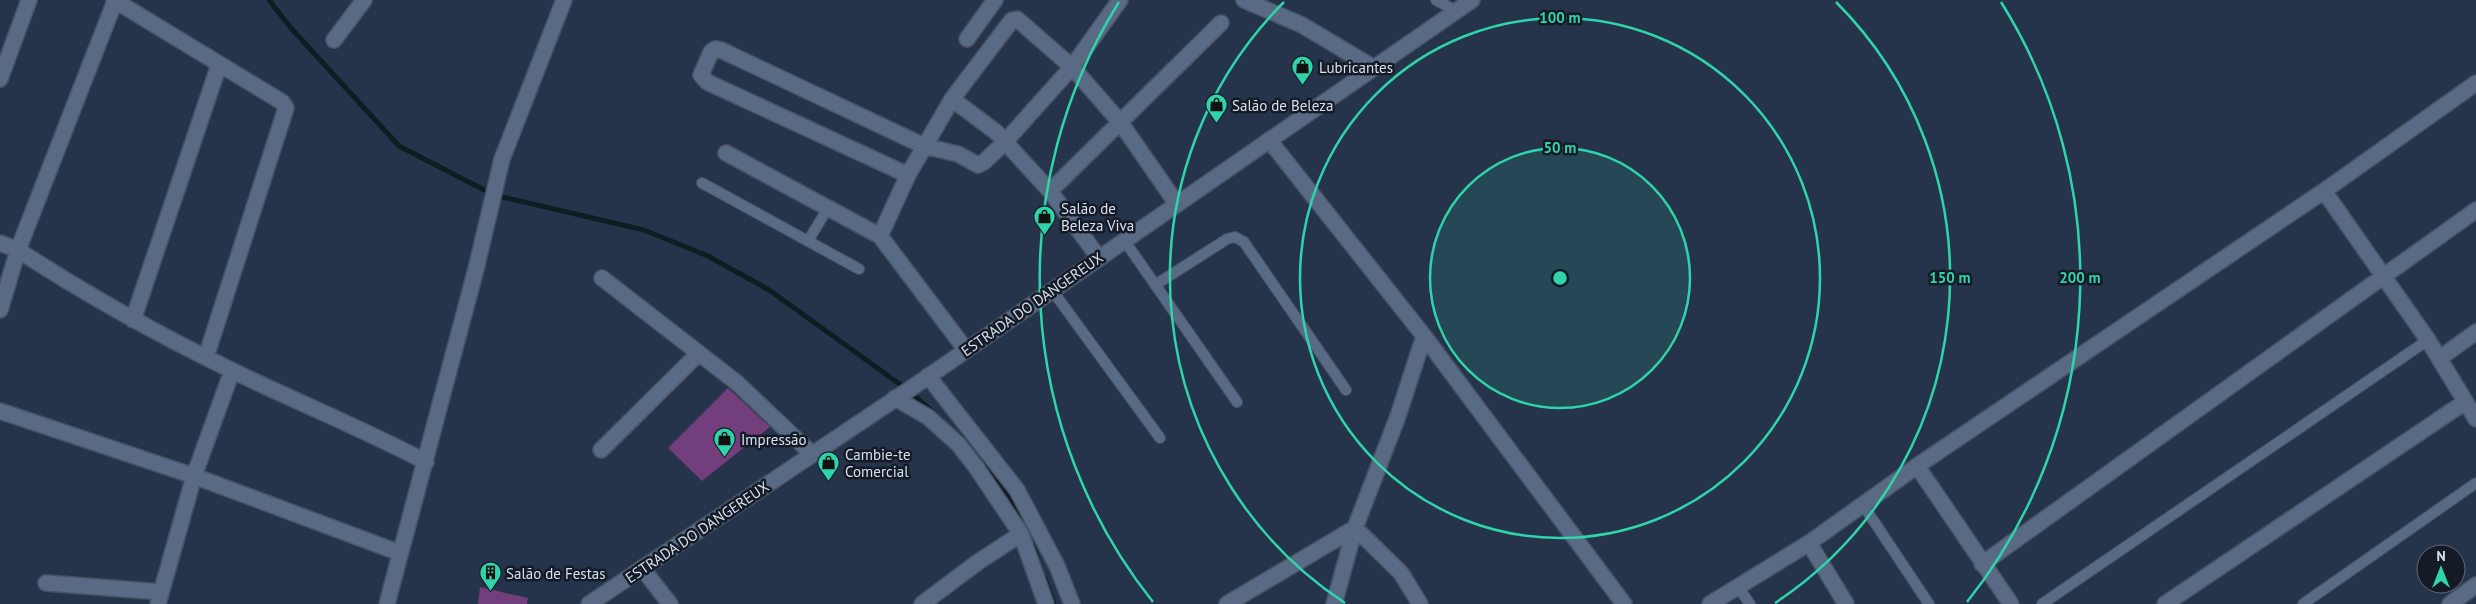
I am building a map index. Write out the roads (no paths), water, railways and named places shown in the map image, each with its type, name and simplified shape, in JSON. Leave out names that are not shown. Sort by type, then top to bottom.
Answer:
[{"type":"street","points":[[0,79],[29,0]]},
{"type":"street","points":[[0,310],[4,289],[18,250],[115,0],[282,102],[286,108],[206,357]]},
{"type":"street","points":[[334,40],[364,0]]},
{"type":"street","points":[[387,604],[426,462],[502,160],[564,0]]},
{"type":"street","points":[[967,39],[995,0]]},
{"type":"street","points":[[908,175],[707,82],[701,75],[711,52],[715,49],[720,50],[924,146],[958,154],[973,164],[978,165],[984,162],[1004,143],[1072,67],[1120,0]]},
{"type":"street","points":[[1244,0],[1302,25],[1374,68]]},
{"type":"street","name":"ESTRADA DO DANGEREUX","points":[[589,604],[896,398],[1472,0]]},
{"type":"street","points":[[880,236],[908,175],[952,99],[1012,20],[1017,19],[1072,67],[1120,122],[1177,204]]},
{"type":"street","points":[[1050,191],[1220,23]]},
{"type":"street","points":[[133,320],[219,64]]},
{"type":"street","points":[[1710,604],[1809,544],[1917,466],[2324,191],[2476,83]]},
{"type":"street","points":[[952,99],[988,125],[1050,191],[1099,258]]},
{"type":"street","points":[[1269,140],[1424,336],[1624,604]]},
{"type":"street","points":[[726,153],[880,236],[966,350]]},
{"type":"street","points":[[2324,191],[2428,340],[2476,419]]},
{"type":"street","points":[[1982,564],[2476,210]]},
{"type":"street","points":[[0,243],[18,250],[133,320],[232,371],[380,438],[426,462]]},
{"type":"street","points":[[602,278],[736,382],[812,454]]},
{"type":"street","points":[[2440,358],[2476,332]]},
{"type":"street","points":[[1334,604],[1355,528],[1398,416],[1424,336]]},
{"type":"street","points":[[601,450],[698,354]]},
{"type":"street","points":[[46,583],[160,598],[194,476],[232,371]]},
{"type":"street","points":[[922,380],[1018,490],[1058,566],[1072,604]]},
{"type":"street","points":[[896,398],[928,417],[958,444],[992,489],[1021,534],[1046,604]]},
{"type":"street","points":[[2165,604],[2465,402]]},
{"type":"street","points":[[0,411],[194,476],[400,553]]},
{"type":"street","points":[[1917,466],[2011,604]]},
{"type":"street","points":[[1227,604],[1355,528]]},
{"type":"street","points":[[1355,528],[1401,573],[1420,604]]},
{"type":"street","points":[[922,604],[978,562],[1021,534]]},
{"type":"street","points":[[1809,544],[1846,604]]},
{"type":"street","points":[[642,568],[670,604]]},
{"type":"street","points":[[2450,604],[2476,585]]},
{"type":"lane","points":[[1436,0],[1456,11]]},
{"type":"lane","points":[[702,183],[859,269]]},
{"type":"lane","points":[[808,241],[828,208]]},
{"type":"lane","points":[[1155,285],[1227,239],[1235,237],[1244,242],[1346,390]]},
{"type":"lane","points":[[1124,240],[1237,402]]},
{"type":"lane","points":[[1052,290],[1160,438]]},
{"type":"lane","points":[[2042,604],[2428,340]]},
{"type":"lane","points":[[2303,604],[2476,483]]},
{"type":"lane","points":[[1863,505],[1928,604]]},
{"type":"lane","points":[[1738,587],[1750,604]]},
{"type":"waterway","points":[[269,0],[290,27],[399,146],[494,195],[644,230],[708,256],[769,290],[908,390],[935,414]]},
{"type":"waterway","points":[[960,436],[995,476],[1024,525],[1037,557]]},
{"type":"waterway","points":[[1045,579],[1054,604]]},
{"type":"place","name":"Lubricantes","points":[[1303,86]]},
{"type":"place","name":"Salão de Beleza","points":[[1216,124]]},
{"type":"place","name":"Salão de Beleza Viva","points":[[1045,236]]},
{"type":"place","name":"Impressão","points":[[725,458]]},
{"type":"place","name":"Cambie-te Comercial","points":[[829,482]]},
{"type":"place","name":"Salão de Festas","points":[[490,592]]}]
